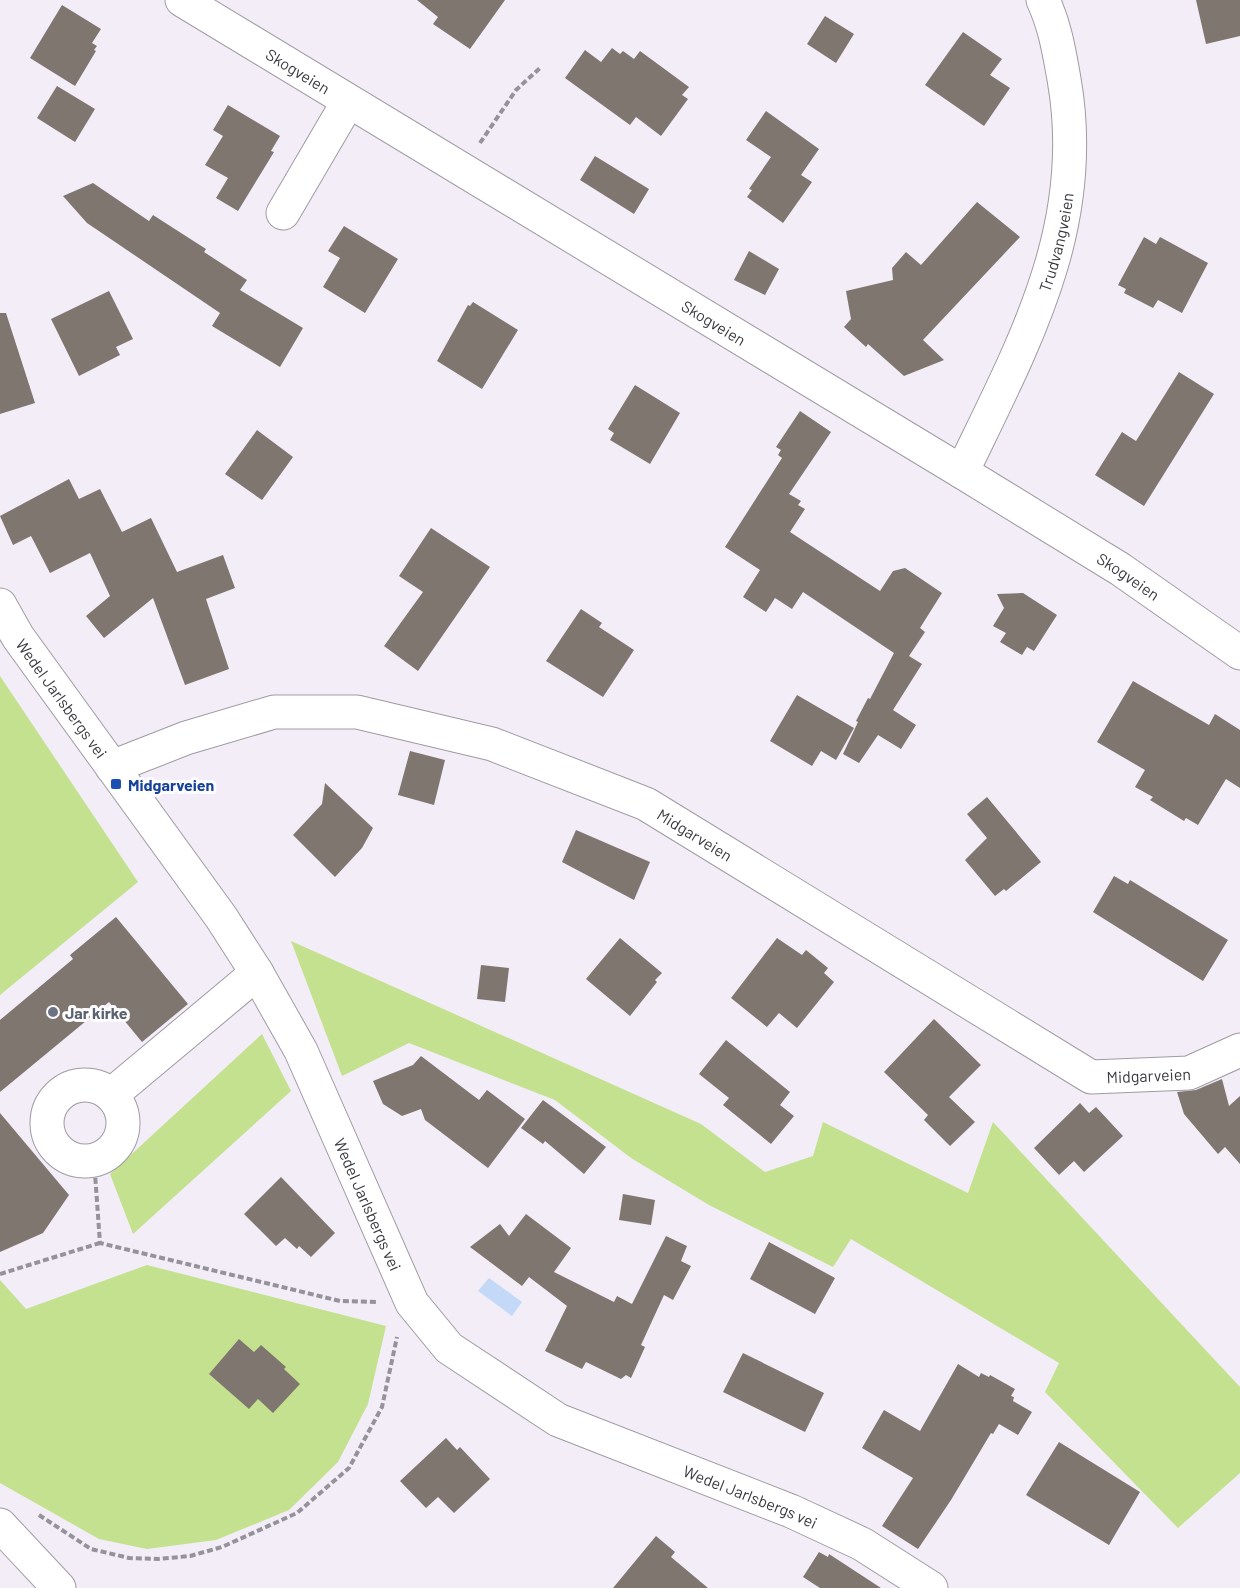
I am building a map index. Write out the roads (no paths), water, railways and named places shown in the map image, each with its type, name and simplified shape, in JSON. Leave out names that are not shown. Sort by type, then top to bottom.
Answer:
[{"type":"street","name":"Skogveien","points":[[182,0],[1120,569],[1240,653]]},
{"type":"street","name":"Trudvangveien","points":[[962,472],[1031,327],[1056,248],[1070,178],[1071,118],[1054,24],[1043,0]]},
{"type":"street","points":[[283,213],[348,102]]},
{"type":"street","name":"Wedel Jarlsbergs vei","points":[[0,605],[18,637],[221,917],[256,973],[301,1051],[412,1303],[449,1348],[558,1420],[791,1511],[862,1544],[930,1588]]},
{"type":"street","name":"Midgarveien","points":[[112,767],[186,738],[274,712],[357,712],[492,744],[646,804],[1091,1077],[1189,1073],[1240,1050]]},
{"type":"street","points":[[111,1095],[256,973]]},
{"type":"street","points":[[87,1085],[100,1088],[111,1095],[118,1104],[123,1127],[113,1148],[94,1160],[81,1161],[68,1157],[58,1150],[50,1139],[47,1126],[48,1113],[53,1101],[63,1092],[87,1085]]},
{"type":"street","points":[[0,1525],[59,1588]]},
{"type":"water","points":[[489,1278],[522,1302],[512,1316],[478,1291]]},
{"type":"place","name":"Midgarveien","points":[[116,784]]},
{"type":"place","name":"Jar kirke","points":[[53,1012]]}]
